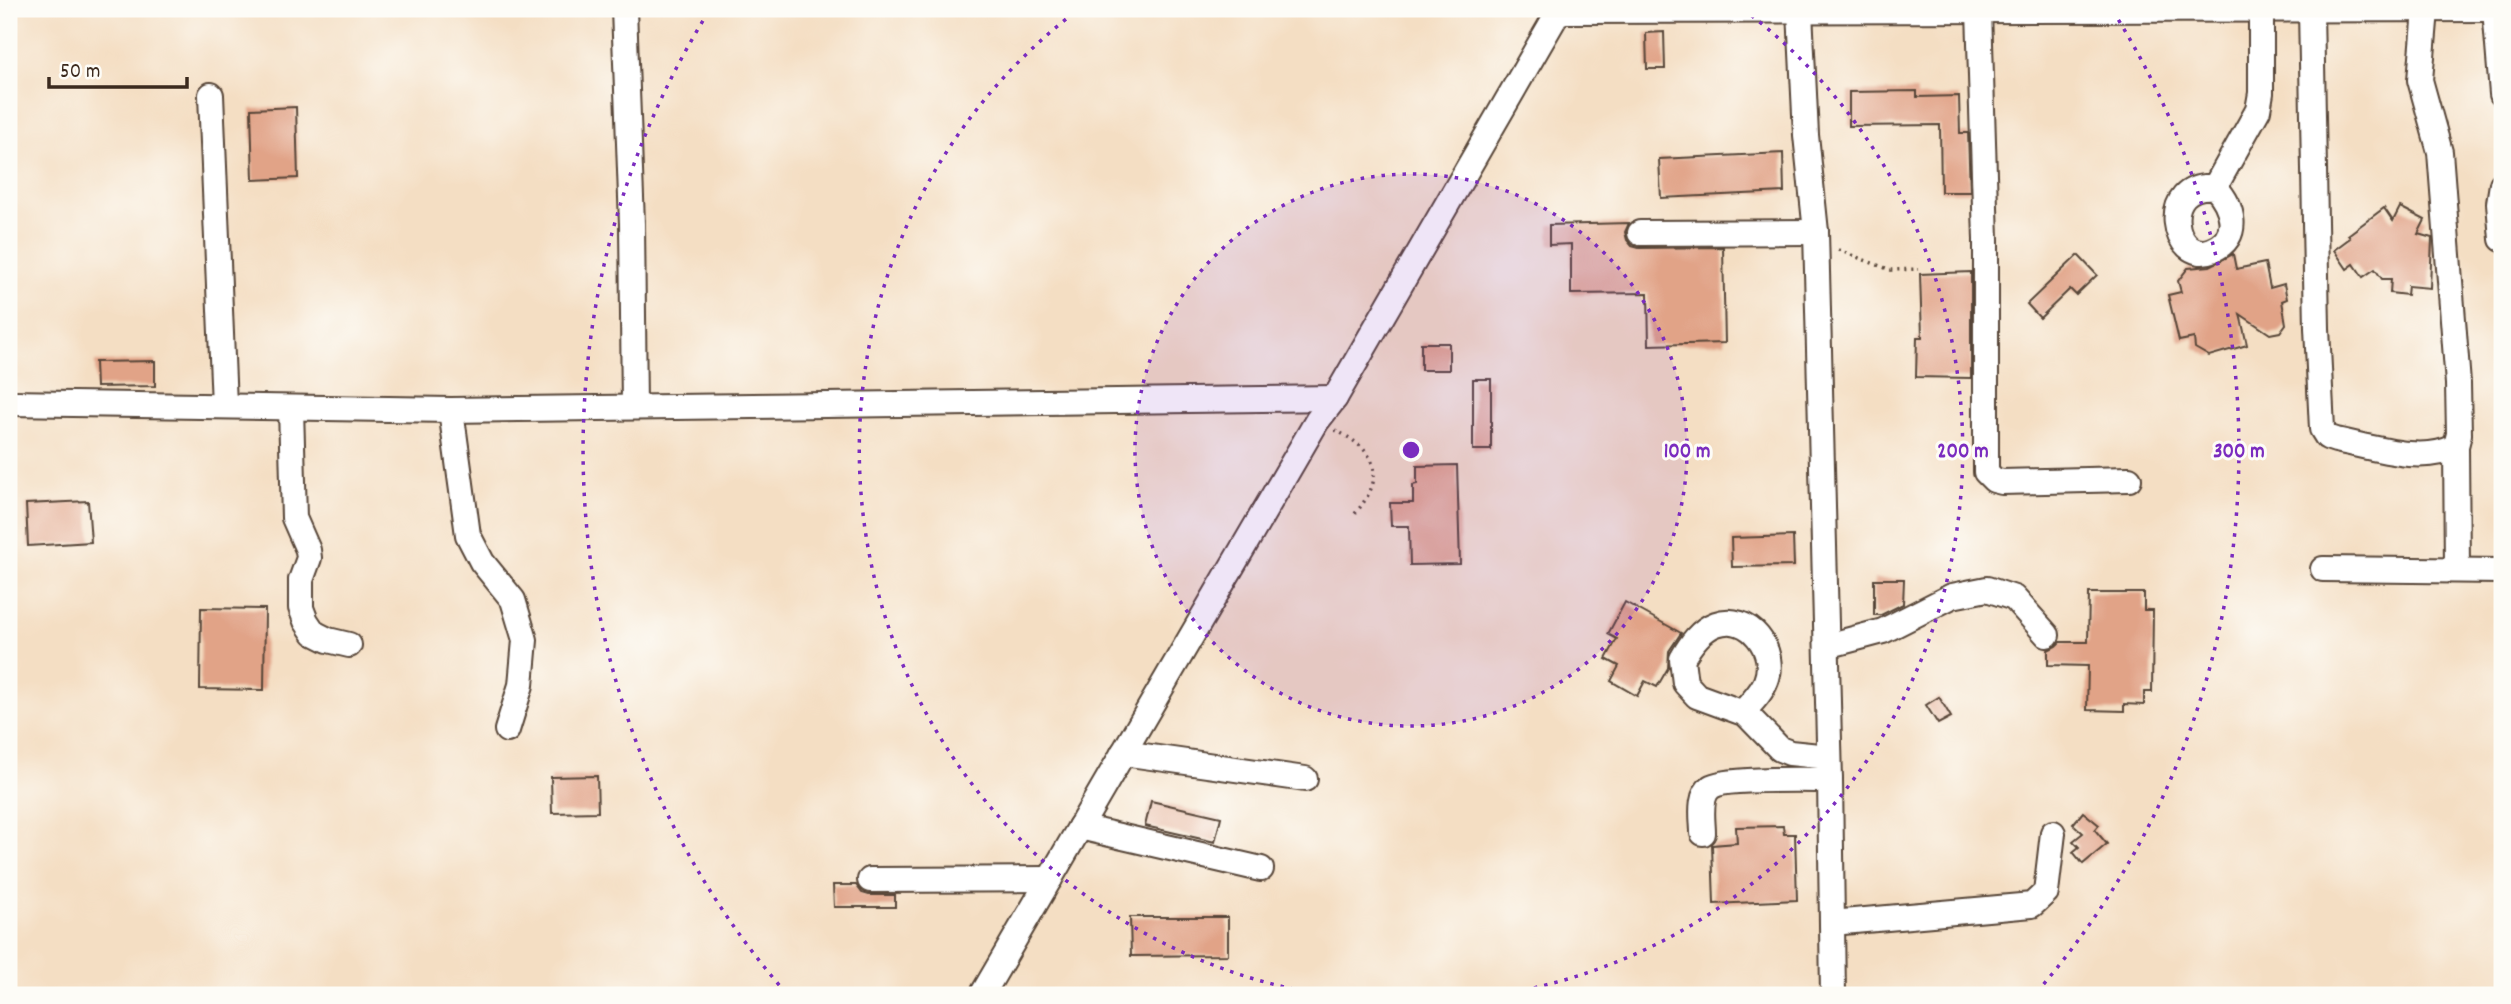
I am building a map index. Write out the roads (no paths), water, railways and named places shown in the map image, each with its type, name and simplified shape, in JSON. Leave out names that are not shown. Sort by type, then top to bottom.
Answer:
[{"type":"street","points":[[624,9],[632,224],[634,406]]},
{"type":"street","points":[[2495,9],[2502,94]]},
{"type":"street","points":[[982,995],[1317,421],[1335,398],[1557,10],[2502,9]]},
{"type":"street","points":[[1979,10],[1986,240],[1986,472],[1994,480],[2002,482],[2129,479]]},
{"type":"street","points":[[2215,187],[2258,110],[2261,93],[2261,10]]},
{"type":"street","points":[[2311,10],[2316,315],[2322,429],[2327,437],[2336,440],[2420,455],[2444,453],[2456,446]]},
{"type":"street","points":[[2426,10],[2420,80],[2440,152],[2458,384],[2457,569]]},
{"type":"street","points":[[1800,11],[1806,135],[1816,237],[1833,995]]},
{"type":"street","points":[[211,95],[224,405]]},
{"type":"street","points":[[2502,184],[2499,203],[2502,239]]},
{"type":"street","points":[[1640,233],[1816,237]]},
{"type":"street","points":[[9,402],[451,410],[1335,398]]},
{"type":"street","points":[[291,408],[294,518],[309,558],[301,580],[301,608],[314,633],[349,645]]},
{"type":"street","points":[[451,410],[468,535],[482,562],[513,600],[520,615],[525,640],[521,685],[507,730]]},
{"type":"street","points":[[2323,569],[2502,571]]},
{"type":"street","points":[[1827,646],[1883,631],[1952,596],[1987,589],[2014,598],[2047,635]]},
{"type":"street","points":[[1743,712],[1754,720],[1780,749],[1830,769]]},
{"type":"street","points":[[1123,753],[1305,779]]},
{"type":"street","points":[[1703,834],[1703,803],[1710,787],[1830,769]]},
{"type":"street","points":[[1080,827],[1261,869]]},
{"type":"street","points":[[1832,923],[2032,905],[2046,891],[2053,833]]},
{"type":"street","points":[[870,880],[1050,879]]}]
